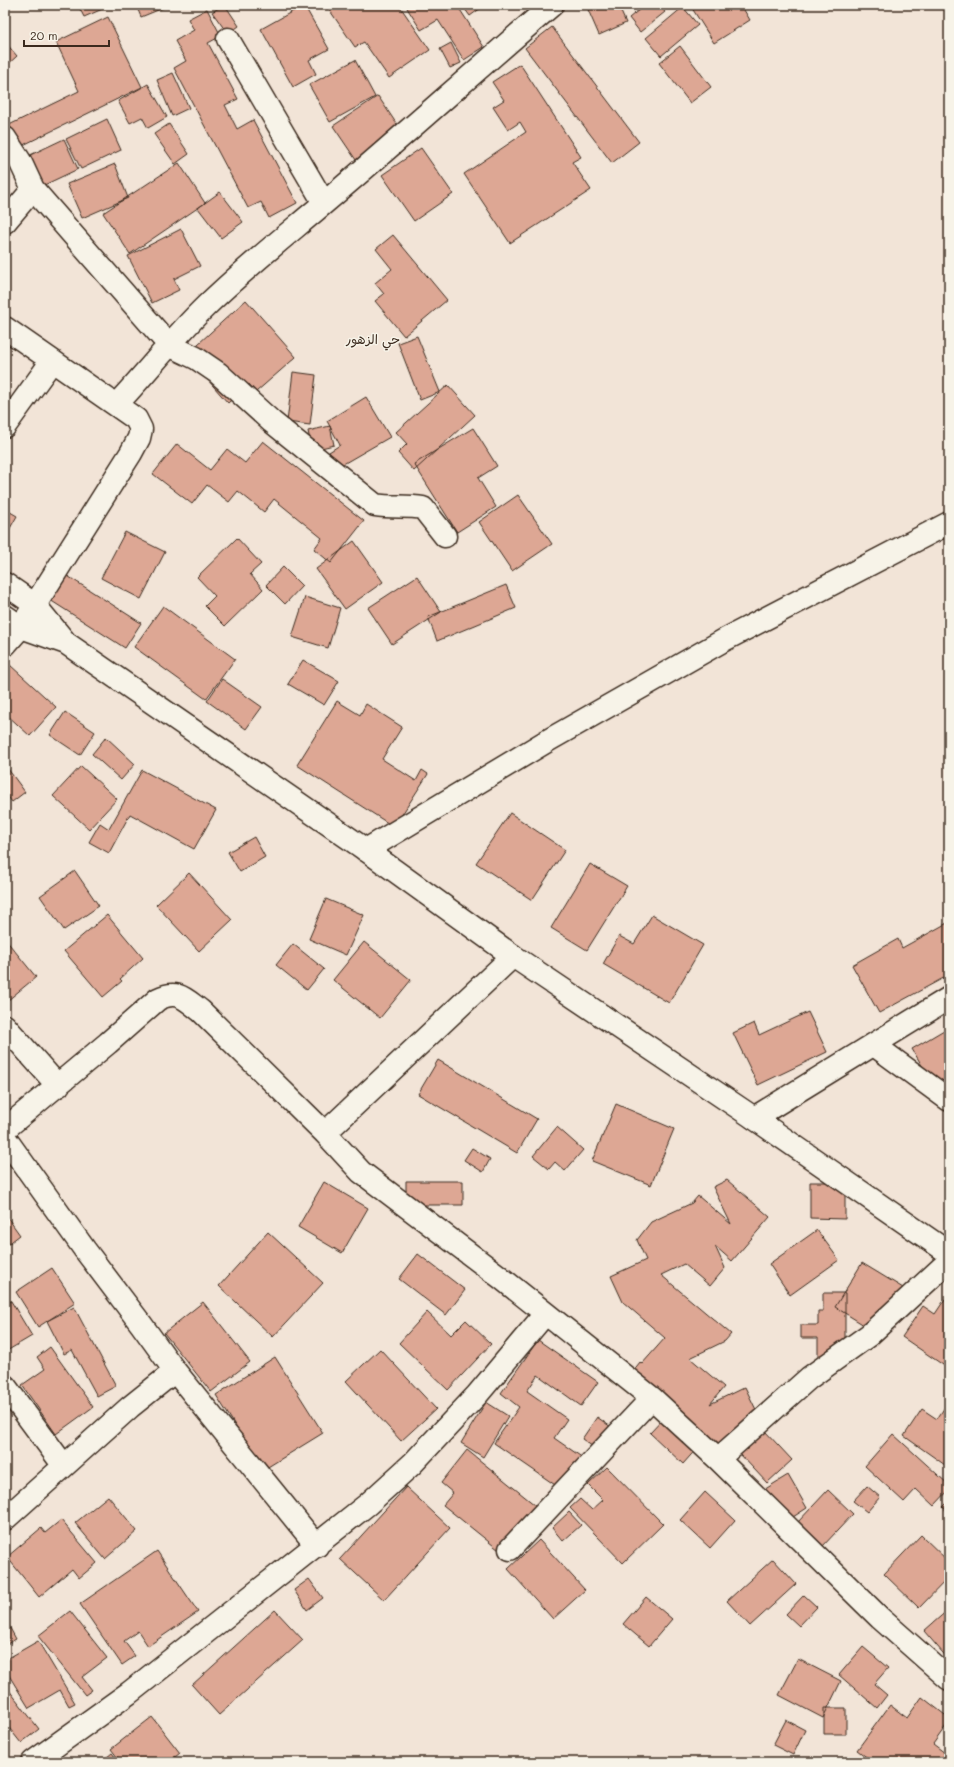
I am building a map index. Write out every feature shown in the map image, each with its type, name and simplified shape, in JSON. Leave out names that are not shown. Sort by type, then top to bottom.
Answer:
[{"type":"street","points":[[117,404],[144,376],[168,345],[206,306],[250,266],[552,5]]},
{"type":"street","points":[[228,39],[324,203]]},
{"type":"street","points":[[5,138],[20,161],[33,189],[168,345],[196,358],[218,373],[272,422],[375,505],[390,508],[411,506],[423,508],[445,536]]},
{"type":"street","points":[[5,222],[33,189]]},
{"type":"street","points":[[5,328],[117,404],[136,419],[141,428],[139,438],[34,604],[13,621],[5,645]]},
{"type":"street","points":[[5,426],[52,361]]},
{"type":"street","points":[[366,850],[554,737],[726,640],[949,523]]},
{"type":"street","points":[[5,584],[34,604],[66,643]]},
{"type":"street","points":[[13,621],[66,643],[366,850],[513,956],[754,1118],[949,1253]]},
{"type":"street","points":[[325,1133],[513,956]]},
{"type":"street","points":[[5,1129],[58,1086],[158,999],[168,994],[178,995],[201,1011],[325,1133],[361,1172],[500,1277],[652,1398],[718,1459],[880,1618],[949,1679]]},
{"type":"street","points":[[754,1118],[949,998]]},
{"type":"street","points":[[5,1026],[58,1086]]},
{"type":"street","points":[[874,1045],[949,1100]]},
{"type":"street","points":[[5,1138],[85,1250],[175,1371],[317,1546]]},
{"type":"street","points":[[718,1459],[809,1378],[869,1335],[949,1260]]},
{"type":"street","points":[[33,1762],[129,1693],[317,1546],[368,1504],[412,1464],[477,1395],[545,1314]]},
{"type":"street","points":[[5,1519],[130,1407],[175,1371]]},
{"type":"street","points":[[5,1386],[64,1466]]},
{"type":"street","points":[[510,1549],[652,1398]]},
{"type":"building","points":[[78,5],[106,5],[107,7],[84,17]]},
{"type":"building","points":[[136,5],[162,5],[163,8],[141,17]]},
{"type":"building","points":[[224,5],[239,26],[228,34],[212,12]]},
{"type":"building","points":[[304,5],[329,49],[309,60],[316,74],[293,87],[261,29]]},
{"type":"building","points":[[326,5],[399,5],[430,50],[389,78],[364,42],[355,47]]},
{"type":"building","points":[[411,5],[457,5],[484,47],[464,60],[438,20],[421,30],[407,8]]},
{"type":"building","points":[[462,5],[485,5],[470,16]]},
{"type":"building","points":[[586,5],[618,5],[626,23],[599,35]]},
{"type":"building","points":[[623,5],[634,5],[627,11]]},
{"type":"building","points":[[645,5],[659,5],[665,12],[640,32],[629,18]]},
{"type":"building","points":[[690,5],[741,5],[750,20],[714,43]]},
{"type":"building","points":[[683,7],[698,25],[661,56],[646,38]]},
{"type":"building","points":[[207,9],[221,36],[208,43],[238,99],[225,105],[237,129],[253,120],[297,203],[269,218],[261,202],[248,208],[174,68],[186,61],[175,41],[194,30],[188,19]]},
{"type":"building","points":[[108,17],[142,87],[13,150],[5,134],[5,127],[79,91],[56,42]]},
{"type":"building","points":[[552,27],[639,142],[612,163],[525,48]]},
{"type":"building","points":[[5,42],[17,56],[5,67]]},
{"type":"building","points":[[451,43],[461,63],[450,68],[440,49]]},
{"type":"building","points":[[680,46],[711,87],[690,103],[659,63]]},
{"type":"building","points":[[355,60],[375,97],[330,122],[309,85]]},
{"type":"building","points":[[520,64],[581,157],[572,162],[591,190],[510,243],[464,174],[526,132],[520,122],[508,130],[493,107],[504,100],[492,82]]},
{"type":"building","points":[[173,73],[189,108],[172,116],[157,80]]},
{"type":"building","points":[[148,84],[167,117],[148,128],[142,117],[130,123],[118,101]]},
{"type":"building","points":[[378,96],[400,129],[356,160],[333,126]]},
{"type":"building","points":[[107,119],[121,150],[81,169],[66,139]]},
{"type":"building","points":[[169,124],[189,154],[175,164],[154,134]]},
{"type":"building","points":[[64,139],[78,169],[40,187],[26,157]]},
{"type":"building","points":[[421,148],[453,194],[414,221],[382,175]]},
{"type":"building","points":[[179,163],[205,203],[130,254],[103,213]]},
{"type":"building","points":[[115,164],[128,198],[82,218],[67,184]]},
{"type":"building","points":[[220,192],[243,222],[221,238],[198,208]]},
{"type":"building","points":[[181,229],[200,266],[174,279],[179,290],[152,303],[128,256]]},
{"type":"building","points":[[393,235],[447,300],[404,336],[375,301],[384,294],[375,283],[392,269],[376,249]]},
{"type":"building","points":[[246,300],[296,357],[256,392],[249,384],[228,403],[186,355]]},
{"type":"building","points":[[417,336],[440,392],[420,400],[398,343]]},
{"type":"building","points":[[293,372],[316,375],[310,425],[287,422]]},
{"type":"building","points":[[448,385],[475,415],[414,471],[398,453],[407,444],[396,432]]},
{"type":"building","points":[[366,397],[390,437],[338,467],[329,452],[340,445],[327,421]]},
{"type":"building","points":[[330,426],[334,445],[312,450],[308,431]]},
{"type":"building","points":[[473,428],[497,466],[478,478],[496,507],[457,532],[414,464]]},
{"type":"building","points":[[263,441],[364,521],[331,563],[314,549],[322,538],[274,499],[264,512],[238,491],[229,502],[207,485],[192,504],[153,474],[177,444],[210,470],[227,449],[245,463]]},
{"type":"building","points":[[518,495],[552,544],[512,571],[479,522]]},
{"type":"building","points":[[5,509],[17,516],[5,537]]},
{"type":"building","points":[[125,532],[165,552],[141,599],[101,578]]},
{"type":"building","points":[[237,538],[261,564],[250,574],[263,589],[225,626],[205,606],[215,596],[197,577]]},
{"type":"building","points":[[354,541],[383,582],[345,609],[316,569]]},
{"type":"building","points":[[283,567],[302,586],[285,604],[266,585]]},
{"type":"building","points":[[66,575],[141,623],[125,648],[50,600]]},
{"type":"building","points":[[417,576],[441,612],[392,644],[368,608]]},
{"type":"building","points":[[506,585],[516,608],[437,641],[428,617]]},
{"type":"building","points":[[305,597],[340,608],[328,648],[292,637]]},
{"type":"building","points":[[163,606],[235,659],[206,699],[134,647]]},
{"type":"building","points":[[303,660],[339,681],[324,705],[288,684]]},
{"type":"building","points":[[10,665],[56,707],[30,736],[5,713],[5,671]]},
{"type":"building","points":[[222,679],[262,707],[246,729],[207,701]]},
{"type":"building","points":[[337,701],[360,715],[366,704],[402,727],[382,759],[416,781],[422,770],[428,774],[394,827],[297,765]]},
{"type":"building","points":[[65,712],[95,732],[80,755],[50,735]]},
{"type":"building","points":[[106,737],[135,764],[121,780],[92,754]]},
{"type":"building","points":[[5,765],[25,792],[12,802],[5,793]]},
{"type":"building","points":[[81,766],[117,799],[89,829],[53,796]]},
{"type":"building","points":[[142,770],[216,810],[194,849],[130,814],[109,853],[89,842],[100,823],[109,829]]},
{"type":"building","points":[[510,813],[565,850],[532,900],[476,863]]},
{"type":"building","points":[[254,837],[265,857],[240,872],[228,852]]},
{"type":"building","points":[[590,864],[627,886],[587,950],[551,928]]},
{"type":"building","points":[[75,871],[99,906],[64,930],[40,896]]},
{"type":"building","points":[[189,873],[232,920],[199,951],[156,905]]},
{"type":"building","points":[[326,899],[364,915],[346,955],[309,939]]},
{"type":"building","points":[[107,915],[143,958],[120,979],[122,981],[103,997],[64,951]]},
{"type":"building","points":[[652,915],[703,945],[669,1003],[603,964],[619,936],[634,944]]},
{"type":"building","points":[[949,922],[949,975],[879,1013],[852,965],[898,939],[902,948]]},
{"type":"building","points":[[5,939],[36,977],[7,1001],[5,998]]},
{"type":"building","points":[[364,942],[411,980],[380,1018],[333,980]]},
{"type":"building","points":[[293,944],[324,969],[307,990],[276,965]]},
{"type":"building","points":[[808,1012],[827,1052],[758,1085],[733,1033],[754,1023],[759,1035]]},
{"type":"building","points":[[949,1027],[949,1085],[938,1092],[912,1049]]},
{"type":"building","points":[[438,1060],[537,1119],[517,1153],[418,1094]]},
{"type":"building","points":[[616,1104],[674,1129],[651,1185],[592,1161]]},
{"type":"building","points":[[557,1127],[583,1150],[565,1171],[555,1162],[549,1169],[533,1156]]},
{"type":"building","points":[[472,1148],[490,1159],[483,1172],[464,1160]]},
{"type":"building","points":[[727,1180],[770,1217],[732,1261],[715,1246],[725,1268],[710,1286],[684,1264],[661,1275],[731,1334],[725,1341],[690,1358],[724,1387],[710,1404],[745,1387],[760,1418],[730,1453],[633,1371],[640,1362],[642,1364],[665,1338],[623,1302],[611,1276],[646,1260],[637,1240],[651,1222],[692,1203],[698,1196],[731,1224],[713,1187]]},
{"type":"building","points":[[406,1181],[463,1181],[463,1205],[406,1205]]},
{"type":"building","points":[[324,1182],[368,1208],[342,1253],[298,1227]]},
{"type":"building","points":[[810,1182],[845,1182],[845,1219],[810,1218]]},
{"type":"building","points":[[5,1214],[20,1235],[7,1245],[5,1241]]},
{"type":"building","points":[[817,1230],[839,1260],[790,1295],[769,1264]]},
{"type":"building","points":[[268,1232],[323,1283],[273,1337],[219,1286]]},
{"type":"building","points":[[418,1254],[465,1290],[446,1315],[399,1279]]},
{"type":"building","points":[[862,1263],[908,1291],[880,1335],[835,1307]]},
{"type":"building","points":[[52,1268],[75,1303],[38,1327],[16,1292]]},
{"type":"building","points":[[823,1293],[845,1293],[845,1359],[818,1359],[818,1338],[801,1338],[801,1325],[818,1325],[818,1311],[823,1311]]},
{"type":"building","points":[[945,1299],[949,1302],[949,1363],[946,1367],[902,1337],[923,1306],[935,1314]]},
{"type":"building","points":[[11,1301],[32,1336],[5,1352],[5,1305]]},
{"type":"building","points":[[203,1302],[250,1362],[211,1392],[164,1333]]},
{"type":"building","points":[[74,1307],[116,1386],[97,1396],[72,1350],[64,1354],[47,1321]]},
{"type":"building","points":[[427,1312],[451,1335],[466,1320],[491,1344],[448,1390],[399,1343]]},
{"type":"building","points":[[538,1340],[598,1382],[581,1406],[538,1375],[527,1391],[567,1419],[554,1438],[583,1458],[561,1489],[494,1443],[519,1407],[501,1393]]},
{"type":"building","points":[[50,1347],[93,1407],[56,1434],[22,1385],[45,1369],[37,1357]]},
{"type":"building","points":[[380,1349],[436,1409],[401,1441],[346,1381]]},
{"type":"building","points":[[275,1357],[323,1433],[263,1470],[216,1395]]},
{"type":"building","points":[[949,1401],[949,1463],[947,1462],[945,1465],[904,1436],[922,1409],[937,1419]]},
{"type":"building","points":[[486,1402],[508,1416],[483,1457],[461,1443]]},
{"type":"building","points":[[597,1417],[611,1427],[596,1449],[582,1439]]},
{"type":"building","points":[[665,1417],[698,1447],[683,1464],[650,1433]]},
{"type":"building","points":[[765,1431],[792,1460],[767,1483],[740,1454]]},
{"type":"building","points":[[893,1434],[949,1485],[949,1490],[934,1506],[916,1489],[904,1502],[865,1466]]},
{"type":"building","points":[[467,1450],[535,1505],[499,1550],[443,1505],[453,1493],[441,1483]]},
{"type":"building","points":[[607,1467],[663,1524],[623,1563],[570,1508],[580,1499],[592,1510],[603,1500],[588,1485]]},
{"type":"building","points":[[788,1475],[807,1508],[782,1524],[762,1491]]},
{"type":"building","points":[[867,1486],[880,1497],[867,1512],[853,1501]]},
{"type":"building","points":[[406,1487],[450,1528],[384,1600],[340,1559]]},
{"type":"building","points":[[828,1490],[853,1514],[822,1547],[797,1523]]},
{"type":"building","points":[[705,1492],[735,1520],[710,1548],[680,1520]]},
{"type":"building","points":[[108,1496],[137,1531],[105,1559],[75,1523]]},
{"type":"building","points":[[949,1501],[949,1514],[943,1507]]},
{"type":"building","points":[[569,1512],[581,1525],[563,1541],[552,1528]]},
{"type":"building","points":[[61,1520],[97,1563],[79,1578],[72,1569],[39,1597],[7,1557],[41,1528],[45,1533]]},
{"type":"building","points":[[921,1535],[949,1562],[949,1577],[919,1608],[884,1574]]},
{"type":"building","points":[[539,1540],[585,1590],[553,1619],[508,1569]]},
{"type":"building","points":[[157,1551],[198,1612],[148,1646],[138,1631],[124,1641],[135,1656],[122,1665],[80,1604]]},
{"type":"building","points":[[773,1559],[796,1584],[750,1626],[727,1601]]},
{"type":"building","points":[[309,1579],[323,1598],[307,1610],[294,1590]]},
{"type":"building","points":[[804,1595],[817,1607],[799,1626],[786,1614]]},
{"type":"building","points":[[646,1597],[672,1619],[649,1646],[623,1624]]},
{"type":"building","points":[[949,1609],[949,1660],[924,1631]]},
{"type":"building","points":[[275,1610],[303,1640],[219,1715],[192,1685]]},
{"type":"building","points":[[70,1611],[107,1658],[82,1677],[92,1690],[85,1695],[38,1636]]},
{"type":"building","points":[[5,1619],[16,1639],[5,1645]]},
{"type":"building","points":[[38,1641],[75,1703],[69,1706],[60,1690],[29,1708],[5,1669],[5,1660]]},
{"type":"building","points":[[863,1647],[888,1668],[874,1684],[887,1695],[877,1708],[839,1675]]},
{"type":"building","points":[[798,1659],[841,1681],[823,1718],[779,1695]]},
{"type":"building","points":[[5,1685],[39,1729],[21,1743],[6,1724],[5,1725]]},
{"type":"building","points":[[922,1697],[949,1718],[949,1722],[933,1744],[949,1756],[947,1762],[873,1762],[857,1750],[890,1705],[907,1718]]},
{"type":"building","points":[[824,1708],[846,1708],[846,1734],[824,1734]]},
{"type":"building","points":[[152,1717],[180,1753],[169,1762],[121,1762],[111,1749]]},
{"type":"building","points":[[786,1720],[805,1730],[793,1755],[773,1745]]},
{"type":"building","points":[[5,1744],[10,1752],[5,1755]]},
{"type":"building","points":[[112,1753],[119,1762],[101,1762]]},
{"type":"district","name":"حي الزهور","points":[[373,338]]}]
